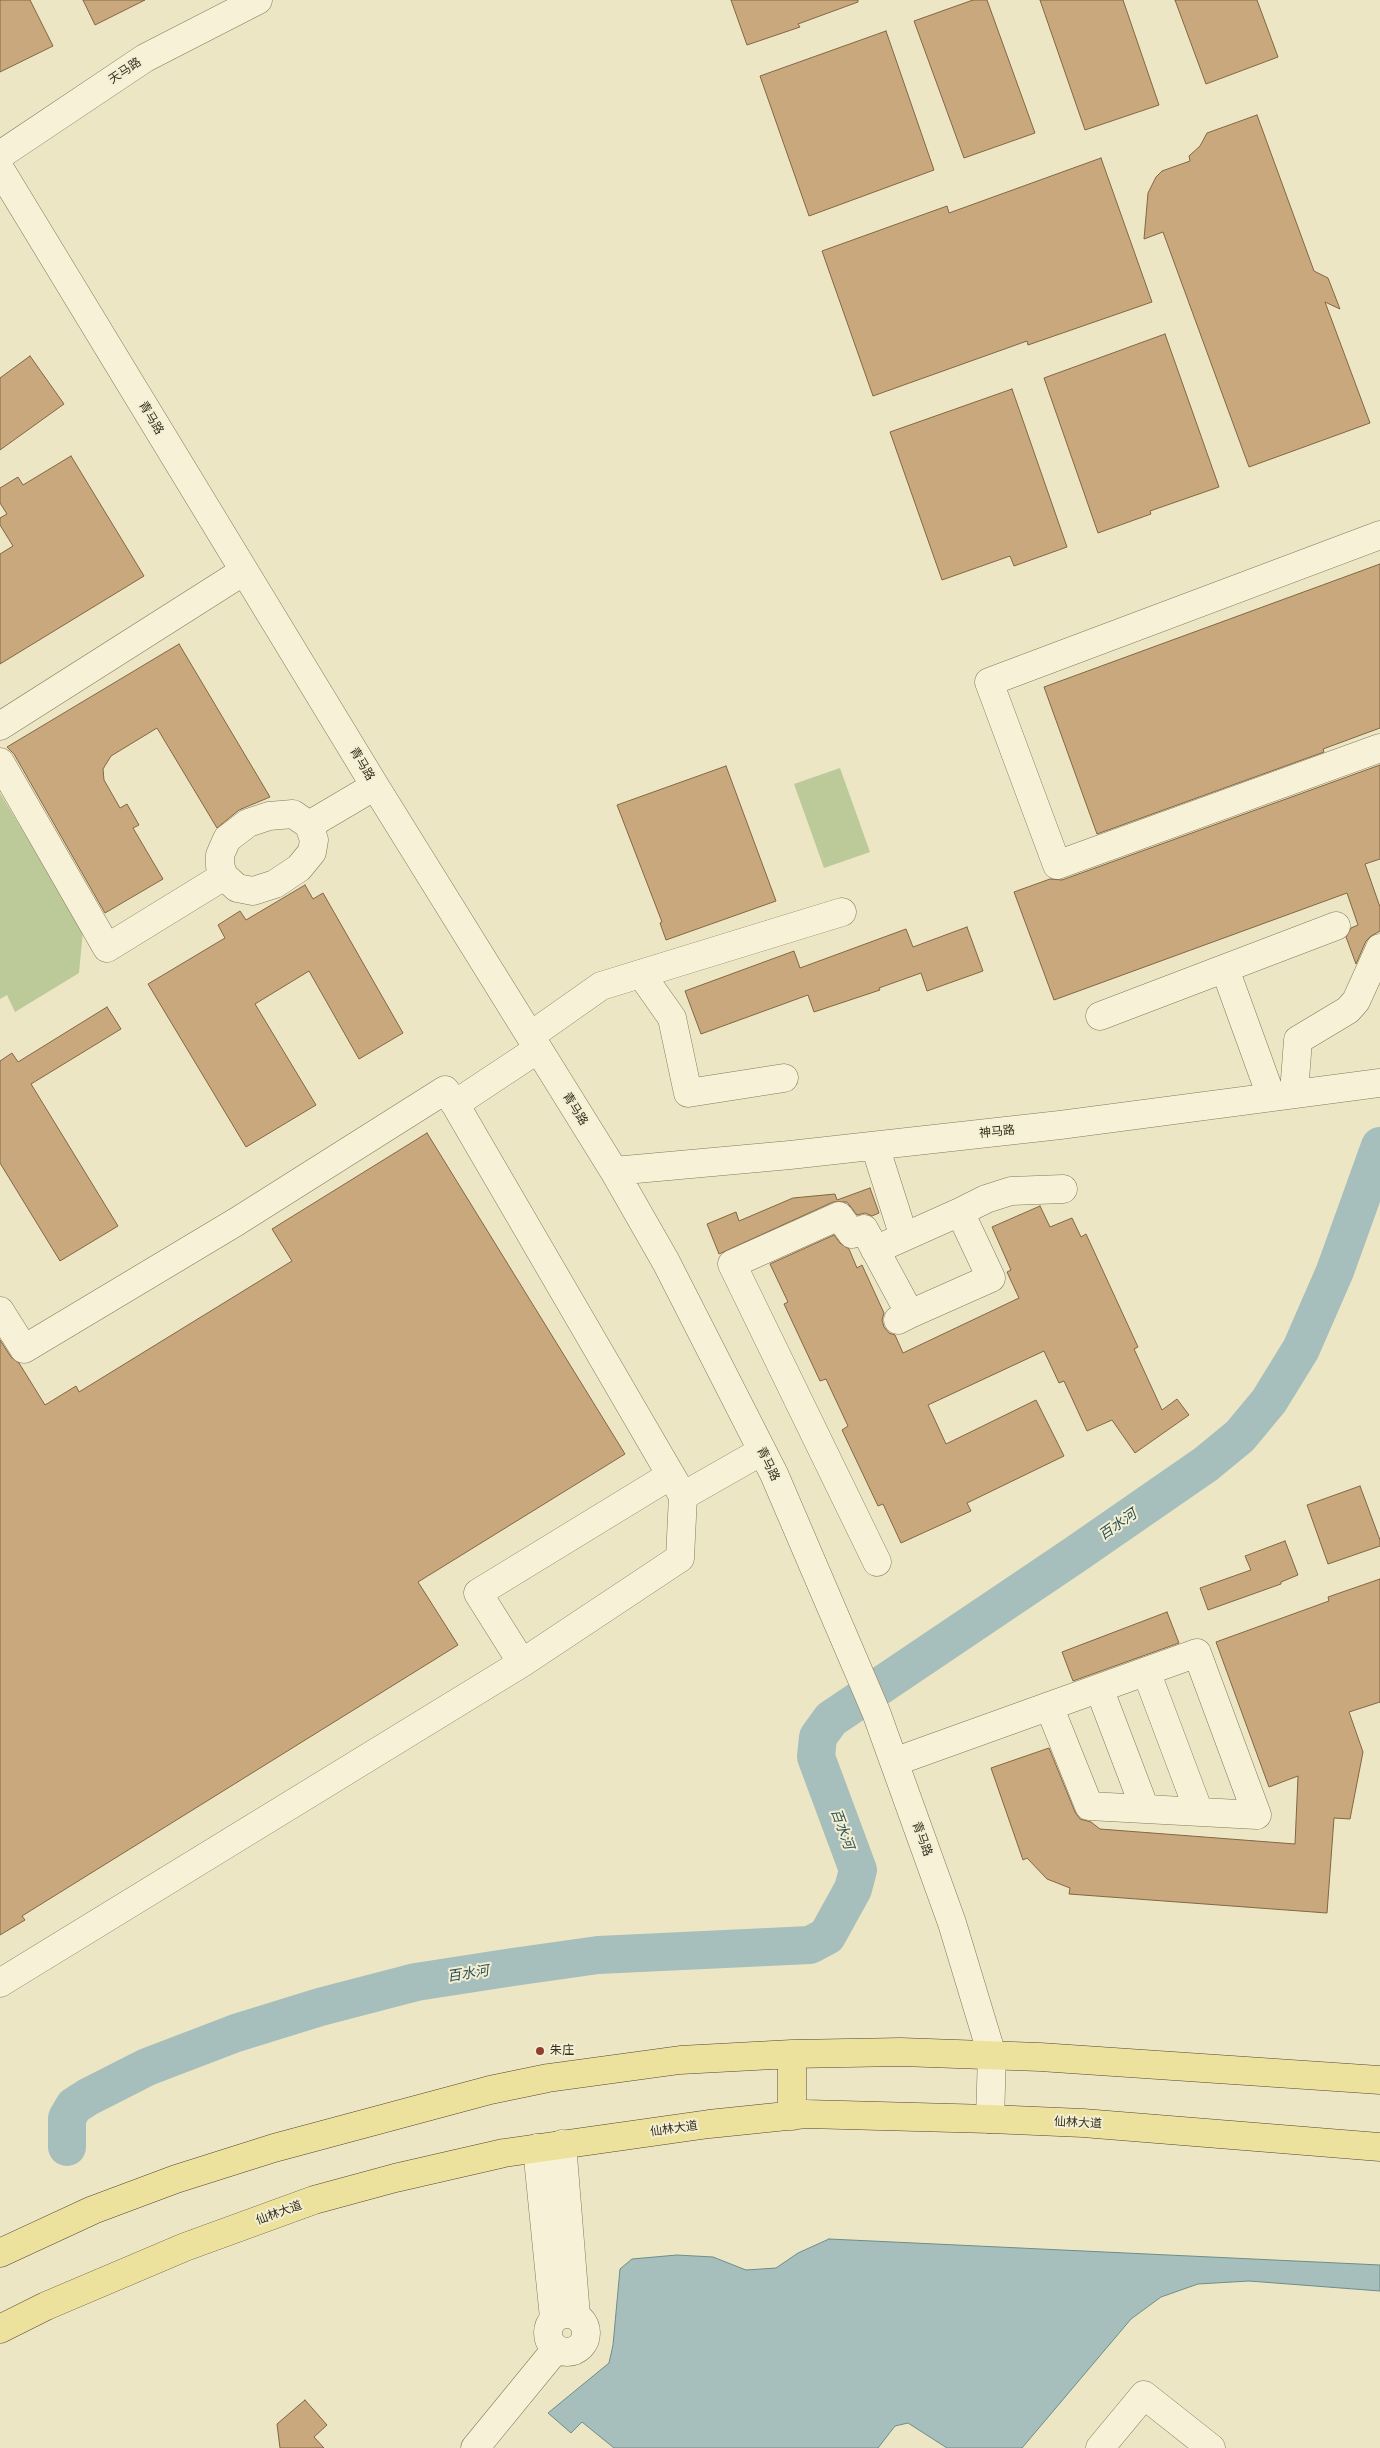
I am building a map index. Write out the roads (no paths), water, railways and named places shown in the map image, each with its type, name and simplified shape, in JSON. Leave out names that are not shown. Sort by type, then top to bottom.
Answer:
[{"type":"main road","points":[[0,2253],[93,2210],[176,2179],[274,2148],[472,2094],[548,2078],[680,2060],[792,2054],[902,2052],[992,2055],[1380,2080]]},
{"type":"main road","points":[[792,2054],[792,2116]]},
{"type":"main road","name":"仙林大道","points":[[0,2329],[46,2306],[185,2247],[314,2200],[395,2178],[504,2153],[709,2124],[806,2114],[990,2119],[1083,2123],[1380,2147]]},
{"type":"street","name":"天马路","points":[[0,155],[145,58],[258,0]]},
{"type":"street","name":"青马路","points":[[0,169],[375,786],[614,1172],[666,1262],[762,1451],[876,1712],[952,1923],[992,2055],[990,2119]]},
{"type":"street","points":[[1380,535],[989,682],[1057,865],[1380,748]]},
{"type":"street","points":[[0,726],[244,571]]},
{"type":"street","points":[[0,762],[107,948],[224,876]]},
{"type":"street","points":[[309,825],[375,786]]},
{"type":"street","points":[[293,814],[309,825],[314,840],[312,852],[299,868],[275,884],[253,891],[237,888],[224,876],[220,866],[220,855],[227,839],[248,823],[269,816],[293,814]]},
{"type":"street","points":[[455,1104],[601,986],[842,912]]},
{"type":"street","points":[[1100,1016],[1336,926]]},
{"type":"street","points":[[1282,1095],[1298,1040],[1348,1010],[1356,1001],[1380,948]]},
{"type":"street","points":[[1225,968],[1282,1095]]},
{"type":"street","points":[[641,974],[672,1018],[688,1093],[784,1078]]},
{"type":"street","name":"神马路","points":[[614,1172],[1060,1125],[1380,1083]]},
{"type":"street","points":[[0,1311],[24,1349],[236,1222],[445,1090],[455,1104],[677,1486],[680,1558],[522,1663],[0,1983]]},
{"type":"street","points":[[875,1146],[904,1237]]},
{"type":"street","points":[[875,1250],[986,1199],[1011,1190],[1063,1189]]},
{"type":"street","points":[[877,1562],[732,1264],[839,1216],[852,1234],[864,1229],[904,1317],[991,1278],[960,1212]]},
{"type":"street","points":[[522,1663],[478,1592],[677,1486],[762,1451]]},
{"type":"street","points":[[894,1762],[1197,1652],[1257,1816],[1089,1806],[1049,1706]]},
{"type":"street","points":[[1146,1671],[1199,1812]]},
{"type":"street","points":[[1099,1688],[1145,1809]]},
{"type":"street","points":[[475,2448],[556,2349],[572,2352],[584,2342],[585,2328],[565,2317],[550,2146]]},
{"type":"street","points":[[1100,2448],[1144,2395],[1211,2448]]},
{"type":"water","points":[[829,2239],[1380,2265],[1380,2291],[1249,2281],[1198,2284],[1161,2297],[1131,2319],[1022,2448],[947,2448],[908,2423],[895,2426],[878,2448],[614,2448],[582,2422],[571,2433],[548,2413],[609,2363],[613,2345],[620,2269],[632,2259],[677,2255],[713,2257],[746,2270],[776,2268],[798,2253]]},
{"type":"waterway","name":"百水河","points":[[67,2147],[67,2118],[74,2106],[88,2097],[147,2067],[236,2033],[320,2007],[416,1982],[598,1955],[810,1945],[827,1936],[853,1889],[858,1870],[816,1757],[818,1737],[831,1719],[1206,1464],[1240,1436],[1269,1401],[1301,1349],[1335,1271],[1380,1146]]},
{"type":"place","name":"朱庄","points":[[540,2051]]}]
